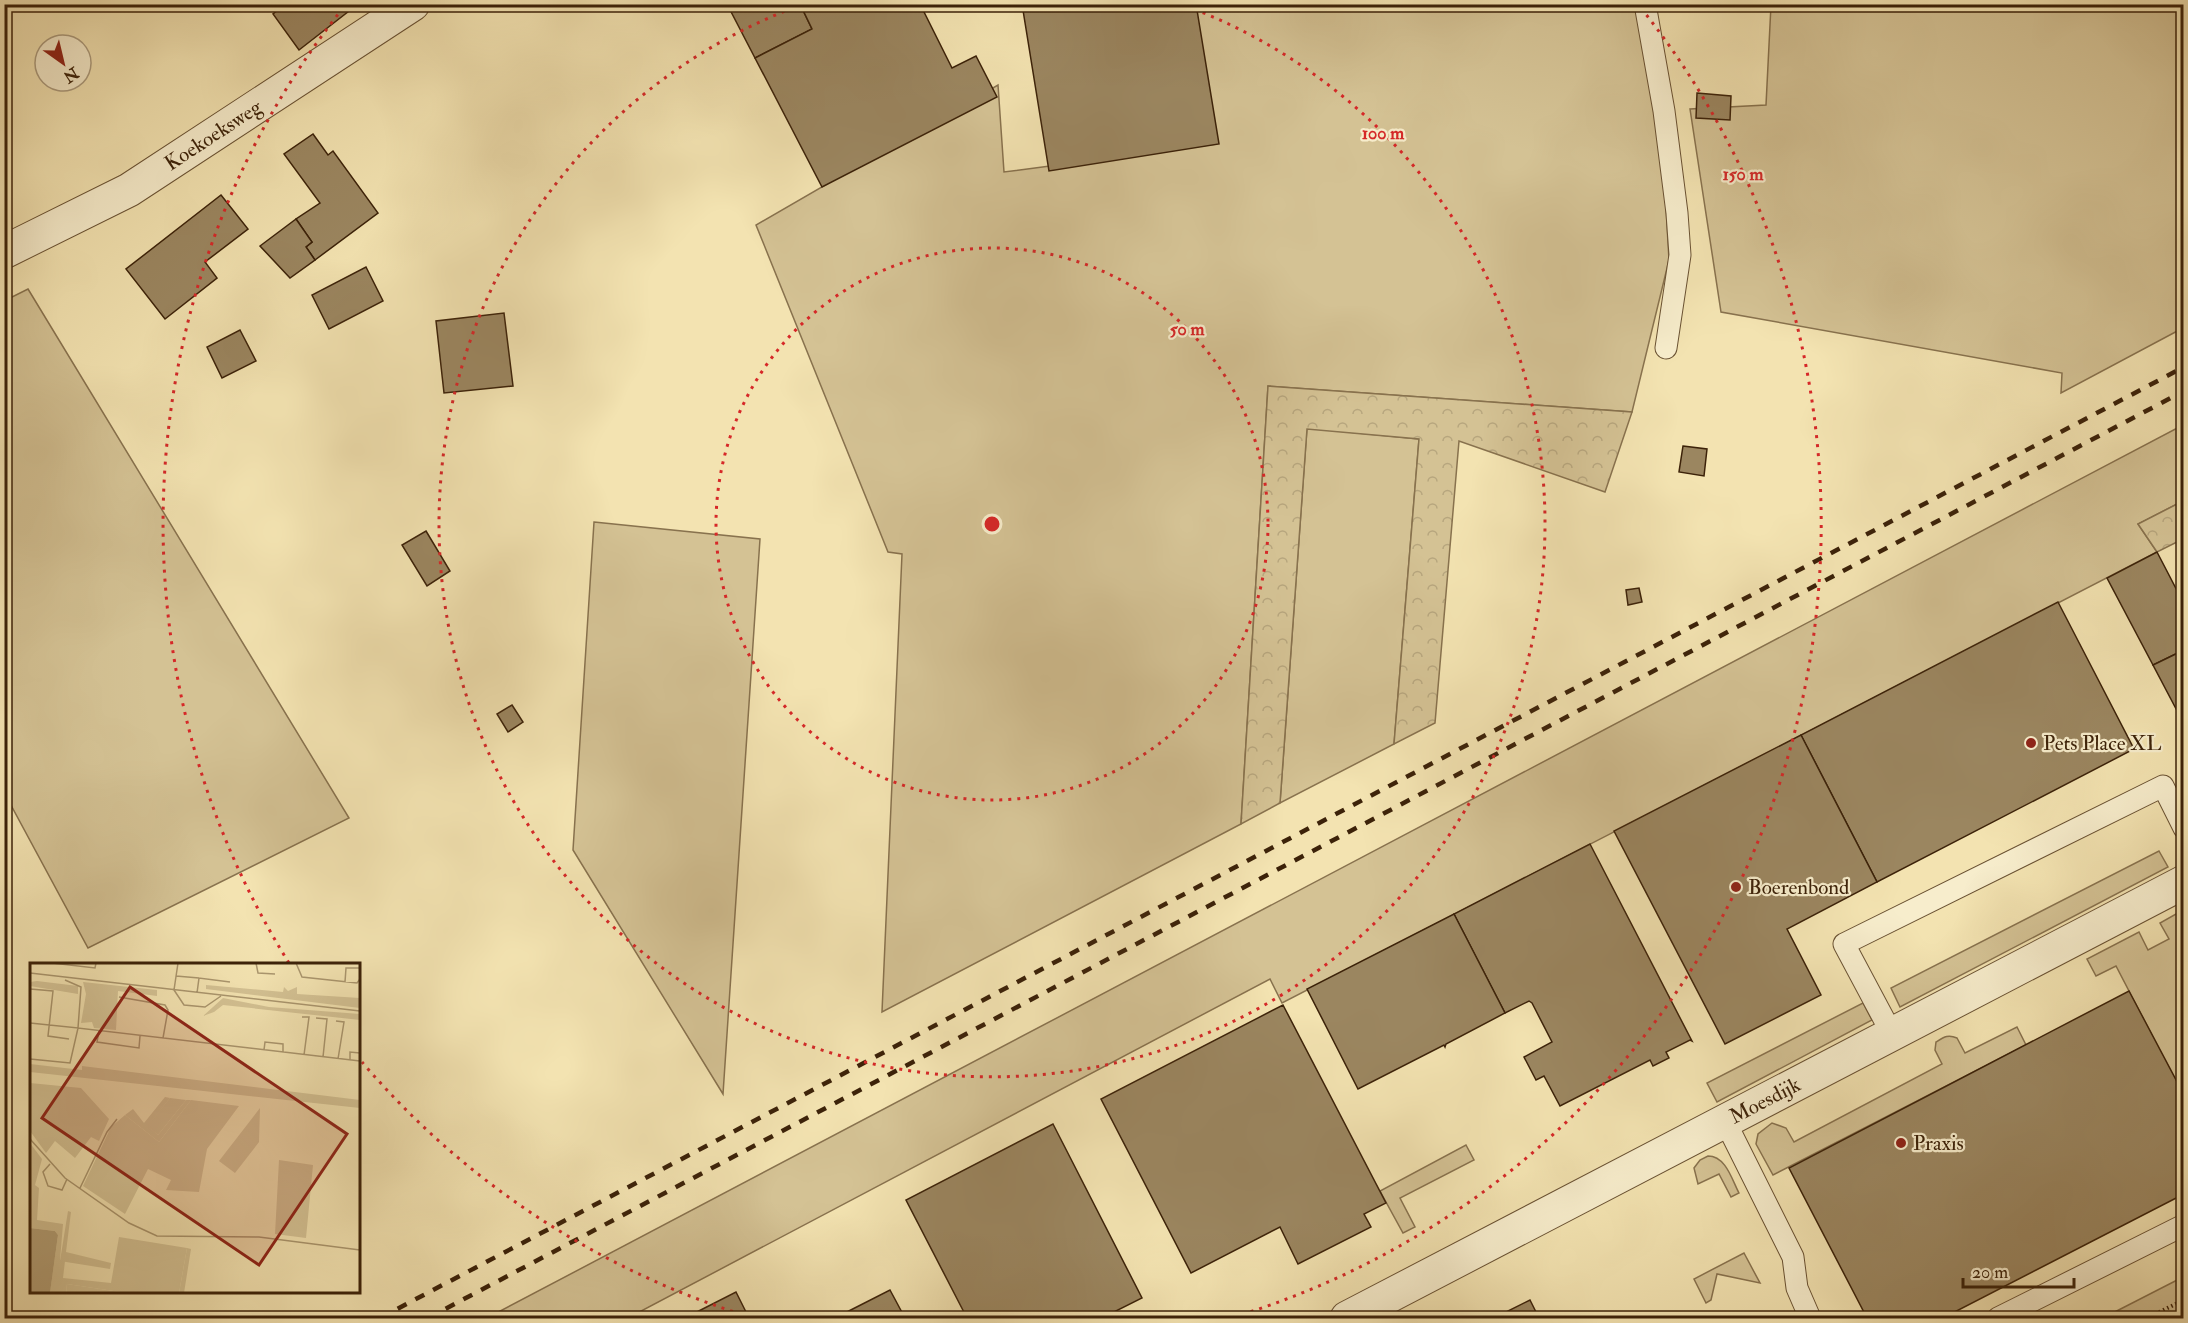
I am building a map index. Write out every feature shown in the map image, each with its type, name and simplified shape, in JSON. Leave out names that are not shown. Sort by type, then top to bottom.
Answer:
[{"type":"street","name":"Koekoeksweg","points":[[4,252],[129,190],[412,4]]},
{"type":"street","name":"Moesdijk","points":[[1347,1318],[1893,1036],[2184,882]]},
{"type":"lane","points":[[1645,4],[1664,111],[1680,255],[1666,348]]},
{"type":"lane","points":[[1893,1036],[1844,944],[2163,786],[2184,828]]},
{"type":"lane","points":[[1725,1122],[1793,1257],[1797,1288],[1810,1318]]},
{"type":"lane","points":[[1998,1318],[2184,1226]]},
{"type":"path","points":[[2147,1318],[2184,1300]]},
{"type":"green space","points":[[1640,4],[1660,104],[1669,260],[1632,412],[1268,386],[1241,824],[882,1012],[902,554],[888,552],[756,225],[998,85],[1004,172],[1216,144],[1195,5]]},
{"type":"green space","points":[[1771,5],[2183,5],[2183,328],[2061,393],[2062,373],[1721,312],[1690,109],[1766,105]]},
{"type":"green space","points":[[28,289],[349,818],[88,948],[5,794],[4,301]]},
{"type":"green space","points":[[1268,386],[1632,412],[1605,492],[1459,441],[1435,723],[1394,744],[1419,439],[1307,429],[1280,803],[1241,824]]},
{"type":"green space","points":[[2183,425],[2183,501],[2138,524],[2157,552],[1282,1003],[1270,979],[628,1318],[487,1318]]},
{"type":"green space","points":[[1307,428],[1419,439],[1394,744],[1280,803]]},
{"type":"green space","points":[[2183,501],[2183,539],[2157,552],[2138,524]]},
{"type":"green space","points":[[594,522],[760,539],[723,1094],[573,850]]},
{"type":"green space","points":[[2159,851],[2168,867],[1900,1007],[1891,988]]},
{"type":"green space","points":[[2183,910],[2183,1095],[2116,966],[2096,976],[2087,959],[2139,932],[2148,950],[2169,939],[2160,923]]},
{"type":"green space","points":[[1863,1003],[1872,1020],[1717,1102],[1707,1083]]},
{"type":"green space","points":[[2017,1027],[2026,1045],[1773,1175],[1756,1144],[1758,1134],[1772,1123],[1786,1128],[1794,1142],[1942,1064],[1935,1050],[1936,1042],[1944,1037],[1957,1038],[1965,1053]]},
{"type":"green space","points":[[1466,1145],[1474,1160],[1400,1198],[1415,1227],[1403,1233],[1380,1191]]},
{"type":"green space","points":[[1708,1156],[1724,1164],[1739,1193],[1731,1197],[1719,1174],[1698,1184],[1694,1168],[1700,1160]]},
{"type":"green space","points":[[1744,1253],[1760,1283],[1717,1274],[1711,1300],[1706,1303],[1694,1279]]},
{"type":"green space","points":[[2183,1277],[2183,1318],[2103,1318]]},
{"type":"building","points":[[285,4],[358,4],[299,50],[273,14]]},
{"type":"building","points":[[727,4],[800,4],[812,29],[755,58]]},
{"type":"building","points":[[800,4],[920,4],[952,68],[976,56],[997,97],[822,187],[755,58],[812,29]]},
{"type":"building","points":[[1022,4],[1196,4],[1219,144],[1049,171]]},
{"type":"building","points":[[1697,93],[1731,96],[1730,120],[1696,118]]},
{"type":"building","points":[[313,134],[328,155],[333,151],[378,213],[315,260],[306,247],[312,242],[296,219],[320,203],[284,154]]},
{"type":"building","points":[[221,195],[248,229],[205,262],[217,278],[165,319],[126,269]]},
{"type":"building","points":[[296,219],[312,242],[306,247],[315,260],[290,278],[260,246]]},
{"type":"building","points":[[366,267],[383,301],[329,329],[312,295]]},
{"type":"building","points":[[504,313],[513,386],[444,393],[436,321]]},
{"type":"building","points":[[240,330],[256,361],[222,378],[207,347]]},
{"type":"building","points":[[1683,446],[1707,449],[1704,476],[1679,472]]},
{"type":"building","points":[[426,531],[450,571],[427,586],[402,545]]},
{"type":"building","points":[[2157,552],[2184,604],[2184,650],[2153,665],[2107,578]]},
{"type":"building","points":[[1639,588],[1642,602],[1628,605],[1626,590]]},
{"type":"building","points":[[2058,602],[2134,749],[1877,882],[1801,735]]},
{"type":"building","points":[[2184,650],[2184,724],[2153,665]]},
{"type":"building","points":[[512,705],[523,722],[508,732],[497,714]]},
{"type":"building","points":[[1801,735],[1877,882],[1787,929],[1821,995],[1725,1044],[1614,831]]},
{"type":"building","points":[[1590,844],[1692,1041],[1666,1052],[1669,1058],[1653,1066],[1650,1060],[1560,1106],[1544,1076],[1536,1080],[1524,1057],[1552,1042],[1532,1003],[1529,1001],[1505,1013],[1454,914]]},
{"type":"building","points":[[1454,914],[1505,1013],[1446,1044],[1445,1047],[1444,1045],[1358,1089],[1307,989]]},
{"type":"building","points":[[2129,991],[2184,1095],[2184,1194],[1943,1318],[1867,1318],[1789,1168]]},
{"type":"building","points":[[1283,1005],[1386,1203],[1364,1214],[1371,1227],[1298,1264],[1280,1227],[1191,1273],[1101,1099]]},
{"type":"building","points":[[1053,1124],[1142,1298],[1102,1318],[967,1318],[906,1200]]},
{"type":"building","points":[[890,1290],[905,1318],[835,1318]]},
{"type":"building","points":[[736,1292],[749,1318],[685,1318]]},
{"type":"building","points":[[1530,1300],[1539,1318],[1494,1318]]},
{"type":"railway","points":[[380,1318],[2184,367]]},
{"type":"railway","points":[[428,1318],[2184,391]]},
{"type":"place","name":"Pets Place XL","points":[[2031,743]]},
{"type":"place","name":"Boerenbond","points":[[1736,887]]},
{"type":"place","name":"Praxis","points":[[1901,1143]]}]
